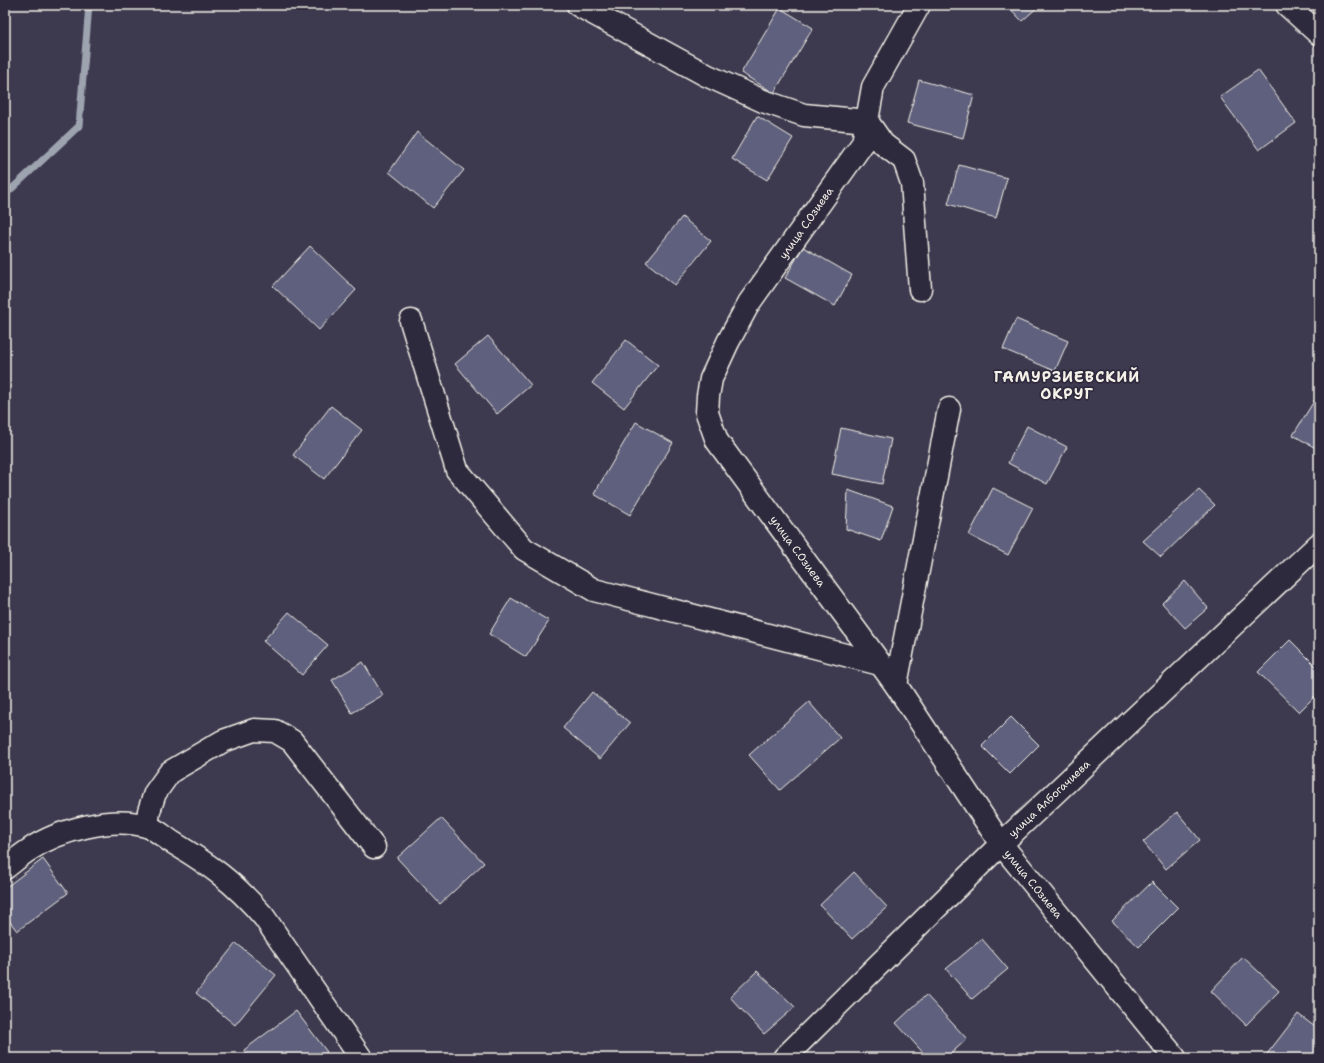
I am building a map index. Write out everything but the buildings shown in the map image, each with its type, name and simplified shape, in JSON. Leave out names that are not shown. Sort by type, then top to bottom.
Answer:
[{"type":"street","points":[[578,5],[706,75],[763,101],[804,115],[867,120],[883,144],[904,160],[912,183],[920,289]]},
{"type":"street","name":"улица С.Озиева","points":[[919,5],[873,88],[862,142],[749,303],[728,342],[711,379],[707,413],[717,441],[896,685],[1001,844],[1175,1058]]},
{"type":"street","points":[[1287,5],[1319,34]]},
{"type":"street","points":[[411,321],[457,470],[524,549],[594,590],[880,664]]},
{"type":"street","points":[[896,685],[949,409]]},
{"type":"street","name":"улица Албогачиева","points":[[784,1058],[1001,844],[1319,544]]},
{"type":"street","points":[[147,826],[149,811],[155,794],[170,772],[223,741],[254,730],[275,731],[292,741],[374,848]]},
{"type":"street","points":[[5,868],[29,849],[72,830],[102,824],[125,823],[147,826],[220,872],[251,902],[264,917],[361,1058]]},
{"type":"waterway","points":[[5,195],[79,126],[89,5]]},
{"type":"district","name":"ГАМУРЗИЕВСКИЙ ОКРУГ","points":[[1067,386]]}]
